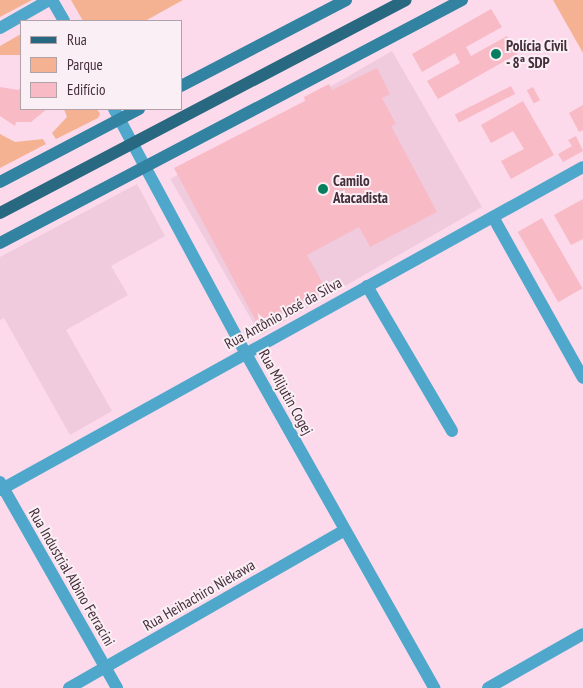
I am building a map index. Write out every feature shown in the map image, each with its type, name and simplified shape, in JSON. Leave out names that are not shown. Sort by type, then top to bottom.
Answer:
[{"type":"main road","points":[[0,213],[405,0]]},
{"type":"street","points":[[0,28],[51,0],[63,20]]},
{"type":"street","points":[[182,85],[346,0]]},
{"type":"street","points":[[0,243],[462,0]]},
{"type":"street","points":[[0,182],[117,114],[135,110]]},
{"type":"street","name":"Rua Miljutin Cogej","points":[[117,114],[245,352],[434,688]]},
{"type":"street","name":"Rua Antônio José da Silva","points":[[1,487],[583,167]]},
{"type":"street","points":[[493,217],[583,378]]},
{"type":"street","points":[[367,286],[452,432]]},
{"type":"street","name":"Rua Industrial Albino Ferracini","points":[[1,487],[117,688]]},
{"type":"street","name":"Rua Heihachiro Niekawa","points":[[68,688],[345,530]]},
{"type":"street","points":[[488,688],[583,634]]},
{"type":"shaded area","name":"Camilo Atacadista","points":[[392,51],[482,207],[260,335],[170,179]]},
{"type":"shaded area","points":[[137,184],[165,236],[111,266],[128,295],[66,330],[112,411],[70,435],[4,318],[0,320],[0,257]]},
{"type":"green space","points":[[0,0],[32,0],[0,17]]},
{"type":"green space","points":[[71,0],[183,0],[147,20],[82,20]]},
{"type":"green space","points":[[553,0],[583,0],[583,53]]},
{"type":"green space","points":[[20,35],[20,55],[0,55],[0,46]]},
{"type":"green space","points":[[64,110],[98,110],[100,114],[98,118],[56,139],[52,133],[67,117]]},
{"type":"green space","points":[[0,134],[15,142],[43,139],[46,144],[0,168]]},
{"type":"building","name":"Polícia Civil - 8ª SDP","points":[[491,9],[502,27],[466,47],[471,56],[507,36],[517,54],[438,99],[427,81],[460,63],[455,53],[422,72],[412,54]]},
{"type":"building","name":"Camilo Atacadista","points":[[377,68],[390,94],[382,98],[396,124],[391,126],[437,212],[370,247],[359,227],[307,255],[326,289],[258,325],[174,168],[305,101],[304,97],[329,84],[332,90]]},
{"type":"building","points":[[511,86],[515,94],[459,123],[455,115]]},
{"type":"building","points":[[0,87],[18,90],[20,88],[20,110],[46,110],[31,122],[16,122],[15,126],[0,116]]},
{"type":"building","points":[[533,87],[540,100],[534,104],[527,90]]},
{"type":"building","points":[[523,101],[554,155],[511,179],[501,161],[524,149],[513,131],[491,143],[481,125]]},
{"type":"building","points":[[583,105],[583,130],[579,132],[569,113]]},
{"type":"building","points":[[576,136],[583,151],[563,162],[558,154],[572,146],[568,140]]},
{"type":"building","points":[[583,199],[583,239],[571,245],[554,215]]},
{"type":"building","points":[[542,218],[582,288],[558,302],[518,232]]},
{"type":"place","name":"Polícia Civil - 8ª SDP","points":[[496,54]]},
{"type":"place","name":"Camilo Atacadista","points":[[323,189]]}]
